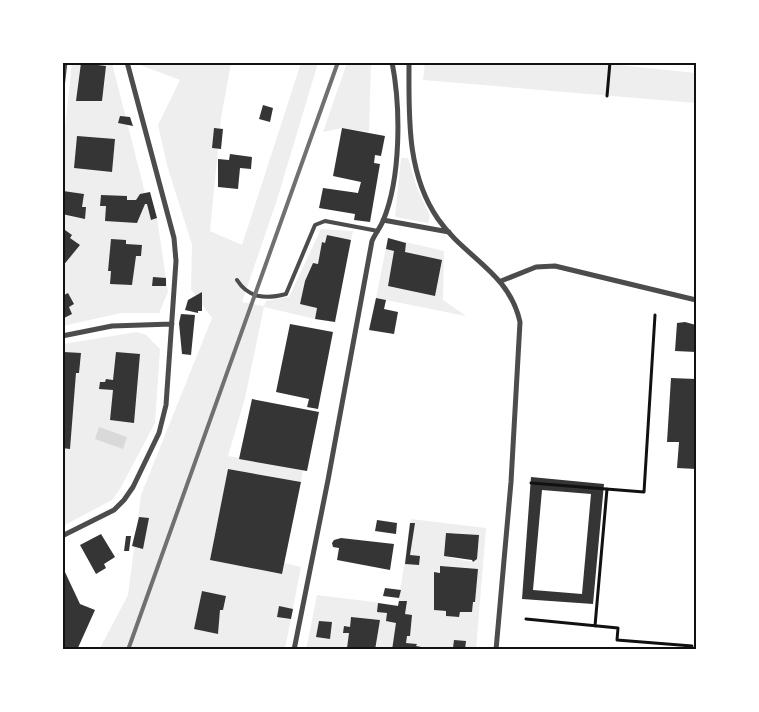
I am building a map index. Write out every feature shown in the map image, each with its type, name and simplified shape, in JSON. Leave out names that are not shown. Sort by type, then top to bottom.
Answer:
[{"type":"street","points":[[62,88],[65,62]]},
{"type":"street","points":[[62,536],[114,510],[133,487],[159,433],[166,405],[176,261],[174,238],[127,62]]},
{"type":"street","points":[[294,650],[328,480],[372,241],[383,220],[390,192],[398,134],[397,95],[392,62]]},
{"type":"street","points":[[409,62],[410,121],[413,156],[419,181],[430,207],[449,232],[501,281],[514,301],[520,334],[496,650]]},
{"type":"street","points":[[383,220],[449,232]]},
{"type":"street","points":[[501,281],[536,267],[555,266],[696,300]]},
{"type":"street","points":[[62,336],[112,326],[172,324]]},
{"type":"lane","points":[[237,280],[243,288],[269,299],[286,294],[315,225],[325,221],[378,231]]},
{"type":"path","points":[[608,96],[610,62]]},
{"type":"path","points":[[531,483],[644,492],[655,315]]},
{"type":"path","points":[[595,626],[608,489]]},
{"type":"path","points":[[526,619],[618,628],[616,640],[692,646]]},
{"type":"shaded area","points":[[589,62],[696,73],[696,103],[423,80],[425,63]]},
{"type":"shaded area","points":[[72,63],[112,63],[145,193],[150,192],[157,218],[168,292],[159,313],[121,313],[63,326],[62,156]]},
{"type":"shaded area","points":[[135,63],[231,63],[221,118],[210,231],[242,245],[301,63],[318,63],[277,200],[242,302],[264,306],[266,301],[289,297],[321,229],[353,231],[351,240],[327,235],[325,243],[322,242],[318,264],[313,263],[305,281],[300,303],[317,308],[315,319],[264,307],[245,398],[228,456],[303,470],[301,482],[228,469],[210,560],[282,574],[284,563],[301,567],[285,649],[99,650],[128,595],[141,495],[212,318],[191,289],[192,245],[167,165],[158,125],[180,80]],"holes":[[[202,591],[226,596],[223,610],[220,610],[218,634],[194,629]]]},
{"type":"shaded area","points":[[347,63],[371,63],[369,132],[342,128],[323,132]]},
{"type":"shaded area","points":[[401,158],[408,158],[417,188],[430,216],[428,223],[395,217]]},
{"type":"shaded area","points":[[388,238],[444,251],[443,300],[466,316],[376,298]]},
{"type":"shaded area","points":[[137,332],[146,335],[160,349],[155,423],[120,489],[112,500],[63,526],[63,344]]},
{"type":"shaded area","points":[[99,427],[127,437],[123,449],[95,439]]},
{"type":"shaded area","points":[[411,519],[486,528],[476,649],[427,649],[416,646],[416,644],[402,642],[400,649],[375,649],[380,620],[351,617],[350,627],[344,632],[349,633],[347,648],[359,649],[306,650],[317,595],[398,605]],"holes":[[[453,533],[479,535],[477,559],[473,562],[451,558]],[[434,572],[477,576],[475,602],[473,602],[472,612],[460,612],[459,617],[446,616],[446,611],[434,610]]]},
{"type":"building","points":[[81,63],[106,66],[102,101],[76,101]]},
{"type":"building","points":[[263,105],[273,108],[270,122],[259,119]]},
{"type":"building","points":[[120,116],[130,117],[133,126],[118,123]]},
{"type":"building","points":[[214,128],[223,129],[221,149],[212,148]]},
{"type":"building","points":[[342,128],[385,136],[381,156],[375,155],[374,163],[380,164],[370,222],[354,220],[355,214],[319,208],[323,188],[358,193],[361,182],[333,176]]},
{"type":"building","points":[[77,136],[115,139],[112,172],[74,168]]},
{"type":"building","points":[[230,154],[252,157],[251,169],[240,168],[238,189],[218,187],[218,159],[229,160]]},
{"type":"building","points":[[63,191],[84,194],[82,207],[86,207],[85,219],[62,214]]},
{"type":"building","points":[[150,192],[157,218],[151,220],[147,204],[145,204],[137,223],[105,221],[106,206],[100,206],[101,195],[127,196],[127,200],[136,200],[140,194]]},
{"type":"building","points":[[65,230],[72,235],[70,238],[80,245],[62,267],[62,233]]},
{"type":"building","points":[[327,235],[351,240],[335,322],[315,319],[317,308],[300,304],[305,281],[313,263],[318,264],[322,242],[325,243]]},
{"type":"building","points":[[388,238],[406,243],[405,252],[442,260],[435,296],[388,286],[394,251],[386,249]]},
{"type":"building","points":[[111,239],[126,240],[126,244],[142,245],[141,256],[136,256],[132,285],[110,284],[111,271],[108,271]]},
{"type":"building","points":[[153,277],[166,278],[166,286],[152,286]]},
{"type":"building","points":[[202,292],[202,311],[198,311],[198,313],[185,310],[188,300]]},
{"type":"building","points":[[68,293],[74,304],[69,307],[72,314],[62,319],[62,296]]},
{"type":"building","points":[[376,298],[386,300],[384,309],[398,312],[394,334],[369,330]]},
{"type":"building","points":[[181,314],[195,315],[191,355],[182,354],[179,323]]},
{"type":"building","points":[[685,322],[696,325],[696,352],[675,351],[677,323]]},
{"type":"building","points":[[290,324],[333,332],[318,409],[307,407],[309,399],[276,392]]},
{"type":"building","points":[[64,352],[81,353],[79,373],[76,373],[70,449],[62,448]]},
{"type":"building","points":[[116,352],[140,354],[134,423],[110,420],[113,390],[99,389],[100,382],[105,382],[106,379],[113,380]]},
{"type":"building","points":[[671,378],[696,379],[696,469],[677,468],[679,442],[667,442]]},
{"type":"building","points":[[252,399],[319,412],[307,471],[239,459]]},
{"type":"building","points":[[228,469],[301,482],[282,574],[210,560]]},
{"type":"building","points":[[531,477],[604,484],[593,604],[522,599]],"holes":[[[542,490],[591,494],[582,594],[533,590]]]},
{"type":"building","points":[[139,517],[149,518],[143,549],[132,546]]},
{"type":"building","points":[[377,520],[397,523],[396,534],[375,531]]},
{"type":"building","points":[[410,523],[415,523],[410,555],[420,556],[419,565],[405,564]]},
{"type":"building","points":[[446,533],[479,535],[477,559],[473,562],[472,560],[444,556]]},
{"type":"building","points":[[101,534],[115,557],[104,564],[106,568],[96,574],[80,545]]},
{"type":"building","points":[[126,536],[131,536],[129,551],[124,551]]},
{"type":"building","points":[[341,538],[394,544],[390,570],[337,560],[339,548],[333,547],[332,543],[334,540]]},
{"type":"building","points":[[440,566],[478,569],[475,602],[473,602],[472,612],[460,612],[459,617],[446,616],[446,611],[434,610],[434,572],[440,573]]},
{"type":"building","points":[[62,570],[64,570],[80,604],[95,610],[77,650],[62,650]]},
{"type":"building","points":[[385,588],[401,590],[399,598],[383,596]]},
{"type":"building","points":[[202,591],[226,596],[223,610],[220,610],[218,634],[194,629]]},
{"type":"building","points":[[399,601],[407,601],[405,614],[412,615],[410,636],[407,636],[406,643],[417,644],[416,646],[427,648],[427,650],[392,650],[396,623],[386,621],[387,613],[377,612],[378,603],[398,606]]},
{"type":"building","points":[[279,606],[293,609],[291,619],[277,617]]},
{"type":"building","points":[[351,617],[380,620],[375,650],[347,648],[349,633],[343,633],[344,626],[350,627]]},
{"type":"building","points":[[319,621],[332,622],[330,639],[316,637]]},
{"type":"building","points":[[454,640],[466,641],[465,650],[441,650],[441,647],[453,648]]},
{"type":"railway","points":[[128,650],[338,62]]}]
